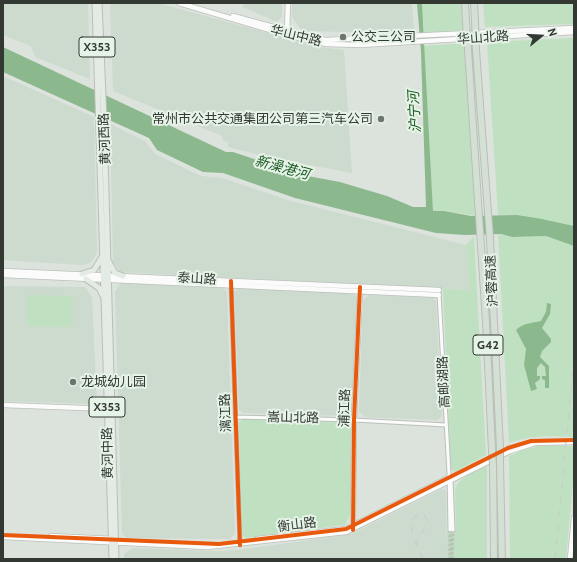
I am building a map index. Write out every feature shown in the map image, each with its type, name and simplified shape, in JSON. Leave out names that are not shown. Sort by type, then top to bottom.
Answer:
[{"type":"highway","name":"沪蓉高速","points":[[465,3],[481,240],[493,465],[494,559]]},
{"type":"highway","name":"沪蓉高速","points":[[474,3],[500,410],[502,559]]},
{"type":"main road","name":"黄河西路","points":[[95,3],[101,91]]},
{"type":"main road","name":"黄河西路","points":[[100,3],[106,277]]},
{"type":"main road","name":"华山中路","points":[[179,3],[326,44],[360,45],[416,42]]},
{"type":"main road","name":"华山中路","points":[[188,3],[287,33],[314,38],[344,40],[416,36]]},
{"type":"main road","points":[[287,33],[288,3]]},
{"type":"main road","name":"华山北路","points":[[416,36],[574,28]]},
{"type":"main road","name":"华山北路","points":[[416,42],[574,32]]},
{"type":"main road","points":[[82,274],[94,270],[106,255],[112,269],[116,273],[123,276]]},
{"type":"main road","name":"泰山路","points":[[3,271],[439,292]]},
{"type":"main road","name":"泰山路","points":[[3,275],[86,279],[123,276],[231,283]]},
{"type":"main road","name":"黄河中路","points":[[106,277],[105,302],[110,409]]},
{"type":"main road","name":"黄河中路","points":[[106,277],[113,541],[112,559]]},
{"type":"main road","points":[[86,279],[99,288],[105,302]]},
{"type":"main road","name":"浦江路","points":[[353,528],[354,420],[360,289]]},
{"type":"main road","points":[[3,405],[110,409]]},
{"type":"main road","name":"衡山路","points":[[3,536],[207,547],[346,532],[450,478],[525,445],[536,442],[574,441]]},
{"type":"main road","points":[[570,559],[574,518]]},
{"type":"main road","name":"黄河中路","points":[[113,541],[116,559]]},
{"type":"street","name":"漓江路","points":[[231,283],[240,543]]},
{"type":"street","name":"高邮湖路","points":[[439,292],[450,478],[451,530]]},
{"type":"street","name":"嵩山北路","points":[[236,417],[354,420],[446,425]]},
{"type":"shaded area","points":[[3,3],[88,3],[90,79],[35,57],[31,46],[3,35]]},
{"type":"shaded area","points":[[110,3],[158,3],[319,47],[344,50],[352,173],[272,158],[228,147],[228,142],[223,141],[222,136],[113,91]]},
{"type":"shaded area","points":[[243,3],[282,3],[282,17],[277,22],[243,7]]},
{"type":"shaded area","points":[[292,3],[412,3],[414,30],[346,32],[302,31],[292,17]]},
{"type":"shaded area","points":[[417,3],[422,3],[433,211],[444,211],[471,216],[517,215],[574,226],[574,246],[546,236],[512,237],[501,234],[465,235],[436,233],[295,198],[223,173],[203,172],[157,150],[149,138],[3,72],[3,47],[226,152],[233,152],[302,175],[340,182],[387,196],[413,207],[426,207],[421,52]]},
{"type":"shaded area","points":[[422,3],[462,3],[464,31],[424,33]]},
{"type":"shaded area","points":[[483,3],[574,3],[574,24],[485,27]]},
{"type":"shaded area","points":[[574,38],[574,226],[542,219],[498,215],[487,42]]},
{"type":"shaded area","points":[[466,43],[477,216],[444,211],[433,211],[424,46]]},
{"type":"shaded area","points":[[3,76],[94,117],[97,252],[93,260],[88,264],[80,265],[3,260]]},
{"type":"shaded area","points":[[110,124],[145,141],[155,154],[201,176],[222,178],[291,201],[466,245],[470,290],[120,272],[113,262]]},
{"type":"shaded area","points":[[498,234],[512,237],[546,236],[574,246],[574,437],[533,437],[509,443]]},
{"type":"shaded area","points":[[474,236],[486,455],[455,472],[451,469],[443,289],[470,290],[466,245]]},
{"type":"shaded area","points":[[121,283],[223,288],[227,293],[235,534],[230,539],[126,538],[122,533],[115,292]]},
{"type":"shaded area","points":[[3,286],[85,287],[92,297],[97,404],[3,401]]},
{"type":"shaded area","points":[[239,288],[353,293],[357,298],[352,412],[347,416],[244,413],[239,410],[234,292]]},
{"type":"shaded area","points":[[27,295],[73,296],[72,327],[27,326]]},
{"type":"shaded area","points":[[369,295],[433,297],[436,301],[442,416],[437,420],[365,417],[359,411],[363,300]]},
{"type":"shaded area","points":[[547,303],[551,304],[550,314],[542,328],[551,339],[551,342],[542,351],[540,357],[549,366],[549,388],[545,388],[545,380],[542,379],[542,376],[546,376],[545,367],[541,363],[537,368],[537,376],[540,376],[540,379],[535,383],[537,389],[531,391],[524,365],[526,349],[516,330],[525,325],[541,321],[546,312]]},
{"type":"shaded area","points":[[243,419],[347,423],[352,428],[350,515],[345,525],[246,538],[241,534],[239,423]]},
{"type":"shaded area","points":[[538,446],[574,446],[574,472],[566,559],[510,559],[509,456]]},
{"type":"shaded area","points":[[487,465],[487,559],[447,559],[447,531],[456,531],[455,489],[464,478]]},
{"type":"shaded area","points":[[442,489],[446,492],[447,559],[124,559],[124,554],[133,548],[217,551],[238,550],[351,534]]},
{"type":"tunnel","points":[[450,530],[450,559]]},
{"type":"tunnel","points":[[452,559],[453,530]]},
{"type":"railway","points":[[555,559],[574,357]]},
{"type":"railway","points":[[416,546],[418,538],[428,523],[425,516],[422,514],[415,516],[411,526],[412,532],[416,543],[419,549],[421,554],[422,559]]},
{"type":"cycle path","points":[[231,281],[240,545]]},
{"type":"cycle path","points":[[353,530],[354,420],[360,287]]},
{"type":"cycle path","points":[[3,535],[219,544],[346,529],[508,448],[531,441],[574,440]]},
{"type":"place","name":"公交三公司","points":[[343,37]]},
{"type":"place","name":"常州市公共交通集团公司第三汽车公司","points":[[381,119]]},
{"type":"place","name":"龙城幼儿园","points":[[73,382]]},
{"type":"water label","name":"沪宁河","points":[[415,112]]},
{"type":"water label","name":"新澡港河","points":[[282,168]]}]
